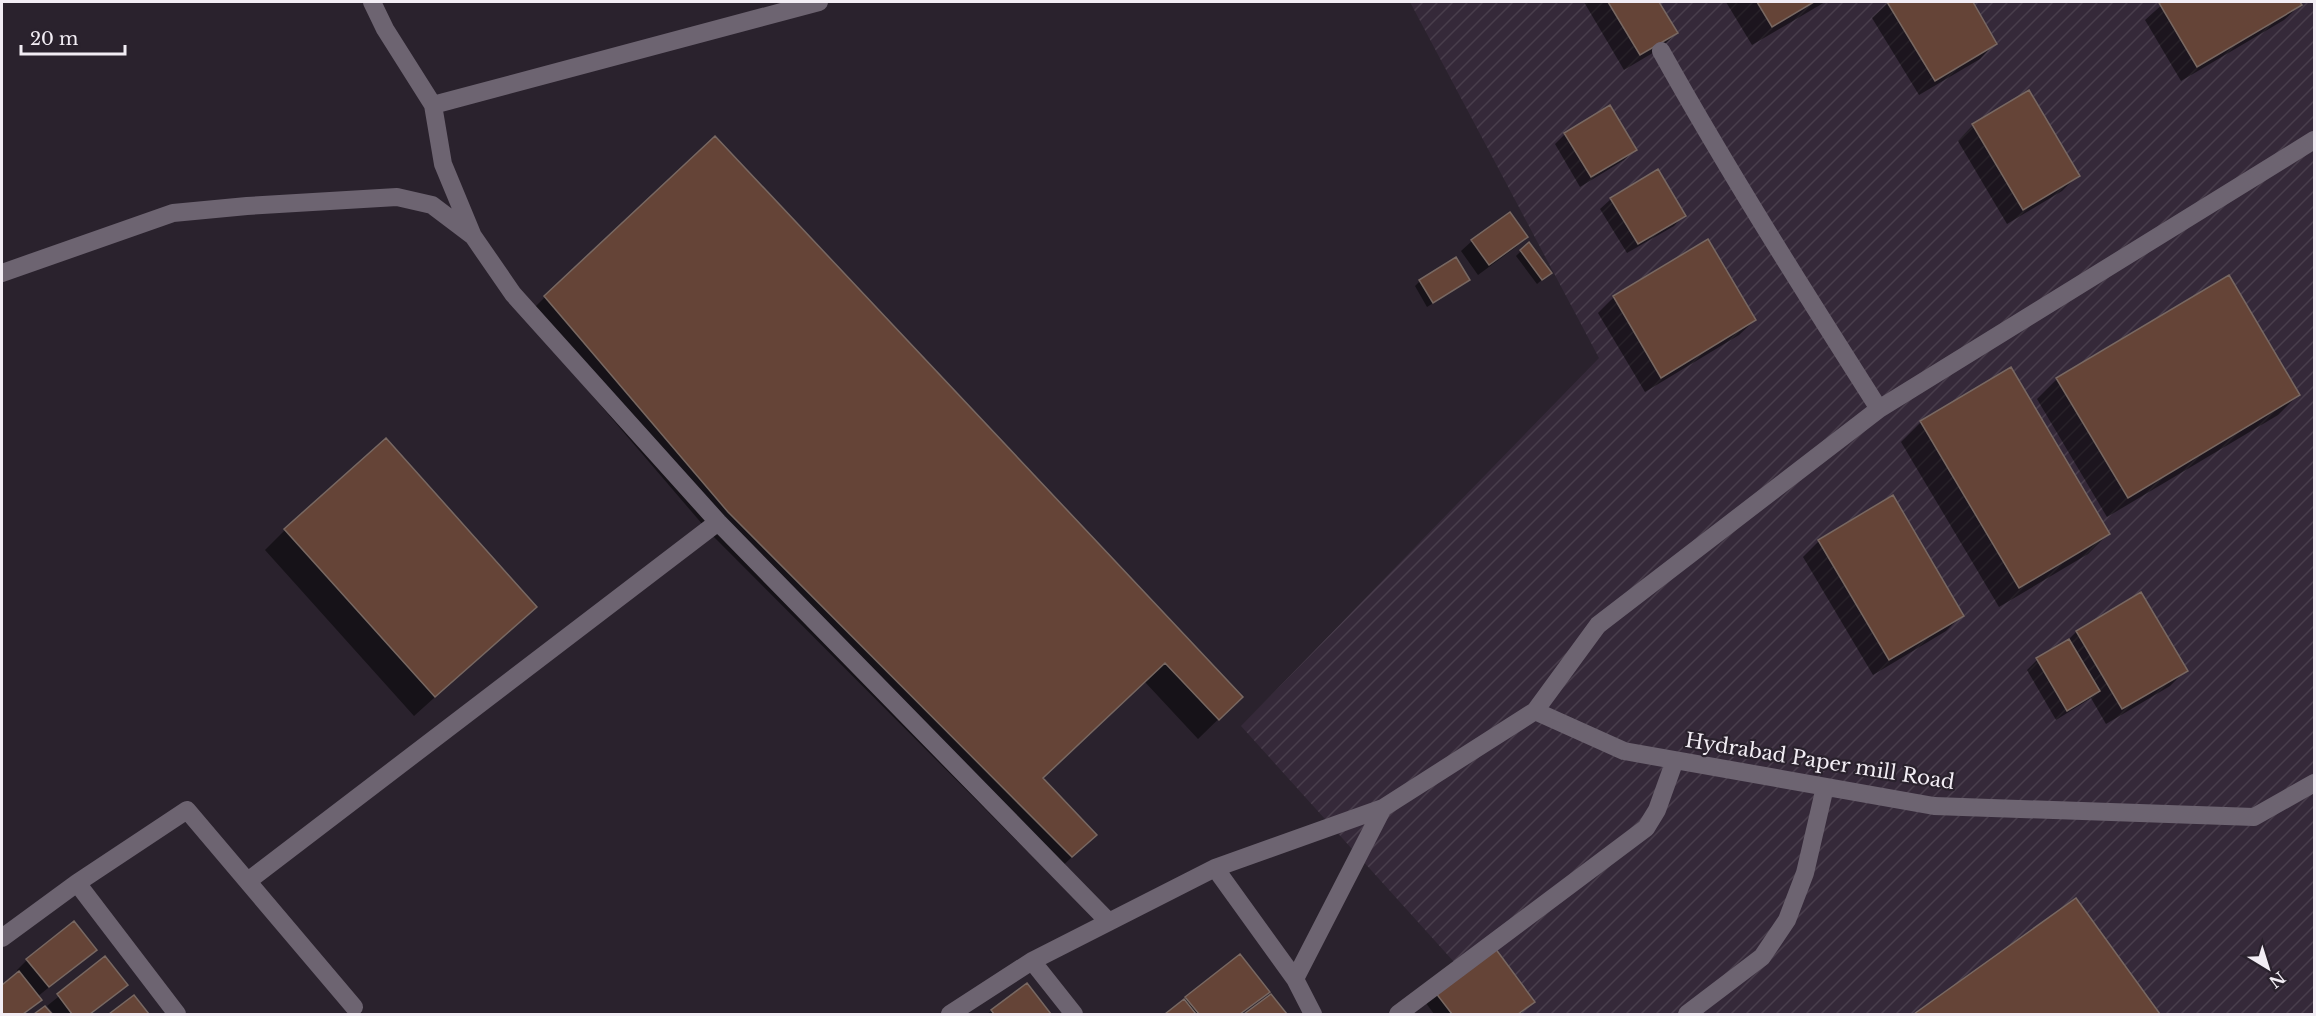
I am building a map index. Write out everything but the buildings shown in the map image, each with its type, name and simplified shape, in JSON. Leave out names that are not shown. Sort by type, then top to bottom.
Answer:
[{"type":"street","points":[[372,2],[385,29],[434,105],[443,164],[473,236],[513,294],[718,522],[1108,921]]},
{"type":"street","points":[[434,105],[819,2]]},
{"type":"street","points":[[1661,51],[1696,115],[1784,260],[1879,408]]},
{"type":"street","points":[[950,1014],[1032,961],[1215,868],[1383,808],[1535,711],[1598,625],[1879,408],[2314,140]]},
{"type":"street","points":[[2,273],[173,213],[247,206],[397,197],[432,205],[473,236]]},
{"type":"street","points":[[248,881],[718,522]]},
{"type":"street","name":"Hydrabad Paper mill Road","points":[[1535,711],[1624,751],[1934,806],[2254,817],[2314,783]]},
{"type":"street","points":[[1398,1014],[1646,828],[1657,810],[1675,760]]},
{"type":"street","points":[[1688,1014],[1762,957],[1787,920],[1805,873],[1825,787]]},
{"type":"street","points":[[1295,979],[1383,808]]},
{"type":"street","points":[[2,938],[77,882],[187,810],[354,1007]]},
{"type":"street","points":[[1215,868],[1295,979],[1313,1014]]},
{"type":"street","points":[[77,882],[177,1014]]},
{"type":"street","points":[[1032,961],[1074,1014]]},
{"type":"shaded area","points":[[1410,2],[2314,2],[2314,1014],[1501,1014],[1241,726],[1599,358]]}]
